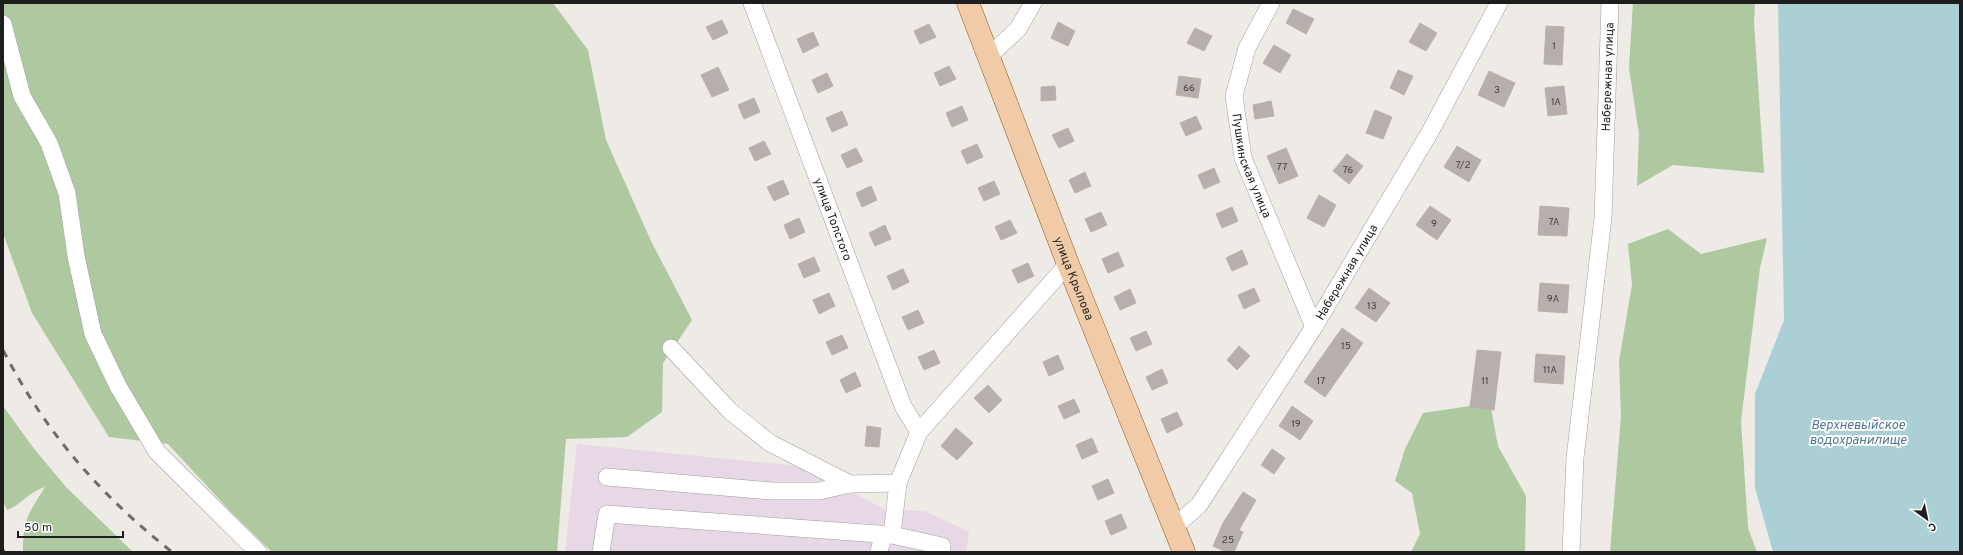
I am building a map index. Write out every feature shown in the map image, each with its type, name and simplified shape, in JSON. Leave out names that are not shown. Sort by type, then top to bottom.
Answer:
[{"type":"main road","name":"улица Крылова","points":[[968,3],[1068,264],[1184,552]]},
{"type":"street","name":"улица Толстого","points":[[752,3],[903,406],[919,432]]},
{"type":"street","points":[[989,56],[1018,29],[1033,3]]},
{"type":"street","name":"Пушкинская улица","points":[[1271,3],[1247,48],[1234,96],[1244,158],[1314,327]]},
{"type":"street","name":"Набережная улица","points":[[1174,527],[1199,505],[1314,327],[1430,132],[1499,3]]},
{"type":"street","name":"Набережная улица","points":[[1572,552],[1571,533],[1575,458],[1603,218],[1610,3]]},
{"type":"street","points":[[3,24],[22,96],[49,143],[67,193],[76,256],[93,334],[118,386],[157,452],[258,552]]},
{"type":"street","points":[[879,552],[887,535],[894,510],[898,483],[919,432],[1068,264]]},
{"type":"street","points":[[671,348],[730,410],[770,443],[850,484]]},
{"type":"street","points":[[607,477],[771,491],[819,491],[850,484],[898,483]]},
{"type":"street","points":[[601,552],[607,514],[887,535],[942,546],[941,552]]},
{"type":"shaded area","points":[[577,444],[807,467],[885,510],[925,511],[969,532],[966,552],[565,552]]},
{"type":"green space","points":[[3,3],[553,3],[588,50],[606,140],[651,241],[692,320],[663,363],[662,412],[627,437],[566,439],[557,552],[272,552],[231,512],[168,444],[109,437],[32,313],[3,233]]},
{"type":"green space","points":[[1633,3],[1755,3],[1754,22],[1764,173],[1673,165],[1637,186],[1639,134],[1629,68]]},
{"type":"green space","points":[[1668,229],[1701,254],[1767,238],[1760,268],[1741,421],[1748,528],[1757,552],[1610,552],[1621,416],[1619,361],[1632,285],[1628,244]]},
{"type":"green space","points":[[1490,403],[1498,446],[1526,496],[1525,552],[1411,552],[1420,534],[1412,493],[1395,481],[1405,449],[1423,413]]},
{"type":"green space","points":[[3,406],[35,450],[66,487],[133,552],[23,552],[25,524],[34,504],[45,487],[34,492],[7,510],[3,501]]},
{"type":"water","name":"Верхневыйское водохранилище","points":[[1778,3],[1960,3],[1960,552],[1773,552],[1755,488],[1755,394],[1784,320]]},
{"type":"building","points":[[1293,9],[1314,19],[1306,34],[1286,23]]},
{"type":"building","points":[[722,20],[728,33],[713,40],[706,27]]},
{"type":"building","points":[[1058,22],[1075,31],[1068,46],[1051,38]]},
{"type":"building","points":[[1420,23],[1437,33],[1426,51],[1409,42]]},
{"type":"building","points":[[929,24],[936,37],[920,44],[914,31]]},
{"type":"building","points":[[1546,26],[1564,27],[1562,65],[1544,64]]},
{"type":"building","points":[[1195,28],[1212,36],[1204,51],[1187,43]]},
{"type":"building","points":[[813,32],[819,45],[803,53],[797,39]]},
{"type":"building","points":[[1274,45],[1291,55],[1280,73],[1263,63]]},
{"type":"building","points":[[949,66],[956,79],[940,86],[934,73]]},
{"type":"building","points":[[718,67],[729,90],[712,97],[701,75]]},
{"type":"building","points":[[1398,70],[1413,76],[1404,95],[1390,88]]},
{"type":"building","points":[[1489,71],[1515,83],[1504,107],[1478,95]]},
{"type":"building","points":[[827,73],[833,86],[818,93],[812,80]]},
{"type":"building","points":[[1179,76],[1201,79],[1198,98],[1176,95]]},
{"type":"building","points":[[1055,86],[1056,100],[1041,101],[1041,87]]},
{"type":"building","points":[[1564,86],[1567,114],[1548,116],[1545,88]]},
{"type":"building","points":[[754,98],[760,112],[744,119],[738,105]]},
{"type":"building","points":[[1271,101],[1274,116],[1255,119],[1253,105]]},
{"type":"building","points":[[962,106],[968,120],[952,127],[946,113]]},
{"type":"building","points":[[1375,110],[1392,117],[1383,139],[1366,133]]},
{"type":"building","points":[[842,111],[848,125],[832,132],[826,118]]},
{"type":"building","points":[[1196,116],[1202,129],[1186,136],[1180,123]]},
{"type":"building","points":[[1068,128],[1074,141],[1059,148],[1052,135]]},
{"type":"building","points":[[764,141],[771,154],[755,161],[749,148]]},
{"type":"building","points":[[977,144],[983,157],[967,164],[961,151]]},
{"type":"building","points":[[1457,146],[1481,160],[1469,182],[1444,167]]},
{"type":"building","points":[[856,148],[863,161],[847,168],[841,155]]},
{"type":"building","points":[[1286,148],[1298,176],[1279,184],[1267,156]]},
{"type":"building","points":[[1347,154],[1363,166],[1349,184],[1333,171]]},
{"type":"building","points":[[1214,168],[1220,182],[1204,189],[1198,175]]},
{"type":"building","points":[[1085,172],[1091,186],[1075,193],[1069,180]]},
{"type":"building","points":[[783,180],[789,194],[774,201],[767,187]]},
{"type":"building","points":[[994,181],[1000,194],[984,201],[978,188]]},
{"type":"building","points":[[871,186],[877,200],[862,207],[856,193]]},
{"type":"building","points":[[1319,195],[1336,205],[1324,227],[1307,218]]},
{"type":"building","points":[[1430,206],[1451,220],[1437,240],[1416,225]]},
{"type":"building","points":[[1540,206],[1569,208],[1567,236],[1538,235]]},
{"type":"building","points":[[1232,207],[1238,221],[1222,228],[1216,214]]},
{"type":"building","points":[[1101,212],[1107,225],[1091,232],[1085,219]]},
{"type":"building","points":[[799,218],[805,232],[790,239],[784,225]]},
{"type":"building","points":[[1010,220],[1017,233],[1001,240],[995,227]]},
{"type":"building","points":[[885,225],[891,239],[875,246],[869,233]]},
{"type":"building","points":[[1242,250],[1248,264],[1232,271],[1226,258]]},
{"type":"building","points":[[1118,252],[1124,266],[1108,273],[1102,259]]},
{"type":"building","points":[[814,257],[820,271],[804,278],[798,264]]},
{"type":"building","points":[[1028,263],[1034,276],[1018,283],[1012,270]]},
{"type":"building","points":[[903,269],[909,282],[893,290],[887,276]]},
{"type":"building","points":[[1540,283],[1569,285],[1567,313],[1538,311]]},
{"type":"building","points":[[1254,288],[1260,301],[1244,309],[1238,295]]},
{"type":"building","points":[[1369,288],[1390,303],[1376,322],[1355,308]]},
{"type":"building","points":[[1130,289],[1136,303],[1120,310],[1114,297]]},
{"type":"building","points":[[829,293],[835,306],[819,314],[813,300]]},
{"type":"building","points":[[918,310],[924,323],[908,330],[902,317]]},
{"type":"building","points":[[1342,328],[1363,343],[1325,397],[1304,382]]},
{"type":"building","points":[[1146,331],[1152,344],[1136,351],[1130,338]]},
{"type":"building","points":[[842,335],[848,348],[832,355],[826,342]]},
{"type":"building","points":[[1239,346],[1250,356],[1237,370],[1227,360]]},
{"type":"building","points":[[934,350],[940,363],[924,370],[918,357]]},
{"type":"building","points":[[1477,350],[1501,352],[1494,410],[1470,407]]},
{"type":"building","points":[[1536,354],[1565,356],[1563,384],[1534,382]]},
{"type":"building","points":[[1058,355],[1064,369],[1049,376],[1043,362]]},
{"type":"building","points":[[1162,369],[1168,383],[1152,390],[1146,377]]},
{"type":"building","points":[[855,372],[861,386],[846,393],[840,380]]},
{"type":"building","points":[[988,385],[1002,400],[989,413],[974,398]]},
{"type":"building","points":[[1074,399],[1080,412],[1064,419],[1058,406]]},
{"type":"building","points":[[1292,406],[1313,421],[1300,440],[1279,426]]},
{"type":"building","points":[[1177,412],[1183,425],[1167,433],[1161,419]]},
{"type":"building","points":[[867,426],[881,428],[879,447],[865,446]]},
{"type":"building","points":[[956,428],[973,443],[957,460],[941,446]]},
{"type":"building","points":[[1092,438],[1098,452],[1082,459],[1076,445]]},
{"type":"building","points":[[1272,449],[1285,458],[1274,474],[1261,465]]},
{"type":"building","points":[[1108,479],[1114,493],[1098,500],[1092,486]]},
{"type":"building","points":[[1243,492],[1256,500],[1239,530],[1243,532],[1234,552],[1226,552],[1213,546],[1223,523]]},
{"type":"building","points":[[1121,514],[1127,528],[1111,535],[1105,521]]},
{"type":"railway","points":[[3,350],[19,380],[37,408],[76,460],[121,508],[172,552]]}]
